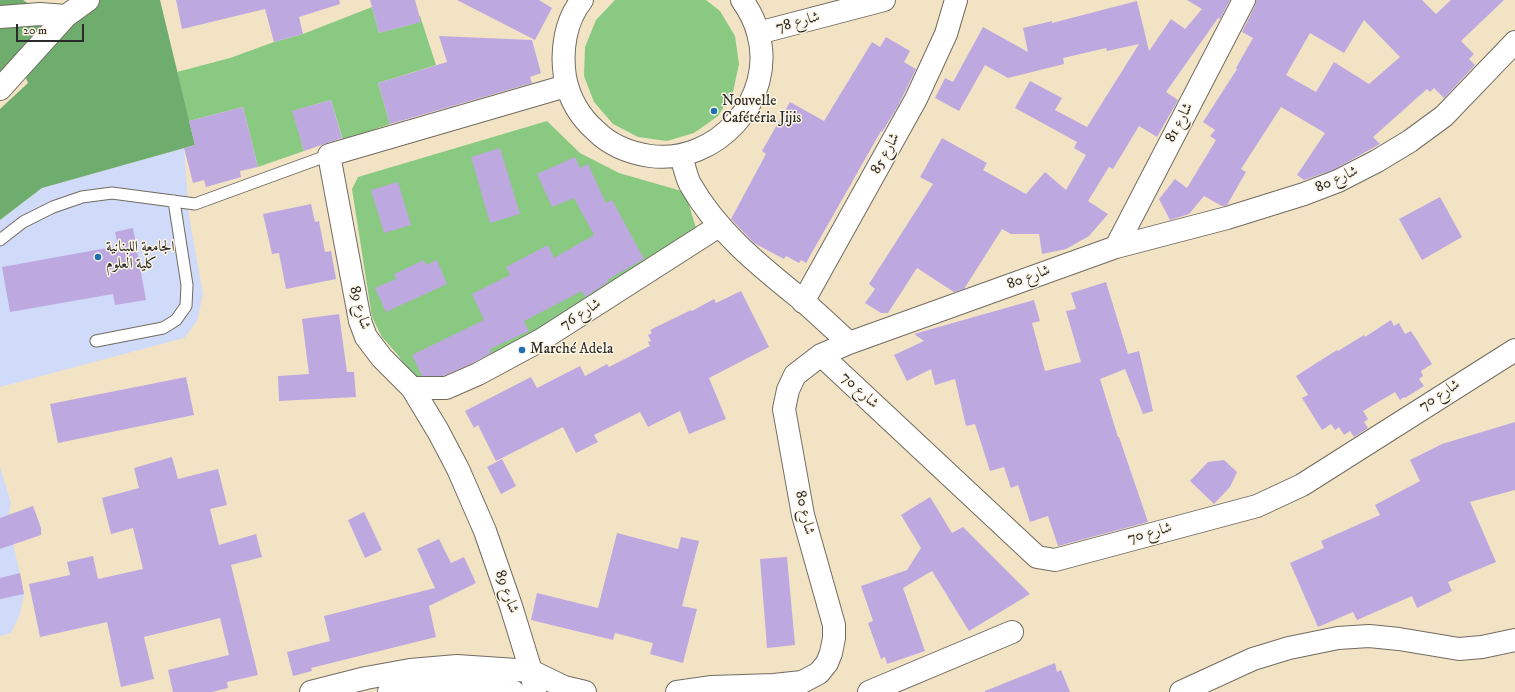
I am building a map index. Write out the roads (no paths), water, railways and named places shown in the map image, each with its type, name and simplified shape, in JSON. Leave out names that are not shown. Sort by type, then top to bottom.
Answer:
[{"type":"street","points":[[0,89],[66,16],[88,0]]},
{"type":"street","points":[[582,0],[569,24],[564,44],[563,65],[566,86],[575,105],[586,123],[601,137],[620,148],[639,155],[660,157],[681,156],[700,150],[718,140],[733,127],[746,111],[755,93],[760,73],[761,53],[758,33],[751,14],[742,0]]},
{"type":"street","name":"شارع 78","points":[[758,33],[884,0]]},
{"type":"street","name":"شارع 85","points":[[803,302],[916,99],[946,34],[956,0]]},
{"type":"street","name":"شارع 81","points":[[1116,247],[1244,0]]},
{"type":"street","points":[[0,17],[40,14],[66,16]]},
{"type":"street","name":"شارع 80","points":[[677,692],[712,687],[774,685],[802,682],[820,673],[827,663],[831,653],[834,638],[834,625],[803,515],[784,409],[788,390],[795,375],[821,356],[850,343],[1116,247],[1227,218],[1304,194],[1338,181],[1377,161],[1410,141],[1444,116],[1515,42]]},
{"type":"street","points":[[329,155],[566,86]]},
{"type":"street","name":"شارع 89","points":[[329,155],[360,321],[366,337],[382,358],[412,388],[438,431],[458,469],[485,531],[511,606],[531,670],[535,692]]},
{"type":"street","points":[[681,156],[689,183],[702,204],[719,226],[765,270],[850,343]]},
{"type":"street","name":"شارع 76","points":[[412,388],[446,388],[478,374],[541,340],[719,226]]},
{"type":"street","name":"شارع 70","points":[[821,356],[1037,557],[1055,560],[1258,506],[1280,496],[1302,485],[1515,350]]},
{"type":"street","points":[[869,692],[1012,632]]},
{"type":"street","points":[[1182,692],[1253,660],[1289,648],[1338,638],[1369,636],[1399,639],[1459,649],[1482,647],[1515,640]]},
{"type":"street","points":[[311,692],[369,685],[410,670],[458,666],[531,670],[553,690],[585,692]]},
{"type":"street","points":[[389,692],[422,688],[456,688],[514,692]]},
{"type":"lane","points":[[0,240],[23,222],[53,207],[82,197],[112,193],[194,204],[329,155]]},
{"type":"lane","points":[[96,341],[163,328],[176,320],[186,306],[187,285],[174,201]]},
{"type":"place","name":"Nouvelle Cafétéria Jijis","points":[[714,111]]},
{"type":"place","name":"الجامعة اللبنانية كلّية العلوم","points":[[98,257]]},
{"type":"place","name":"Marché Adela","points":[[522,350]]}]
